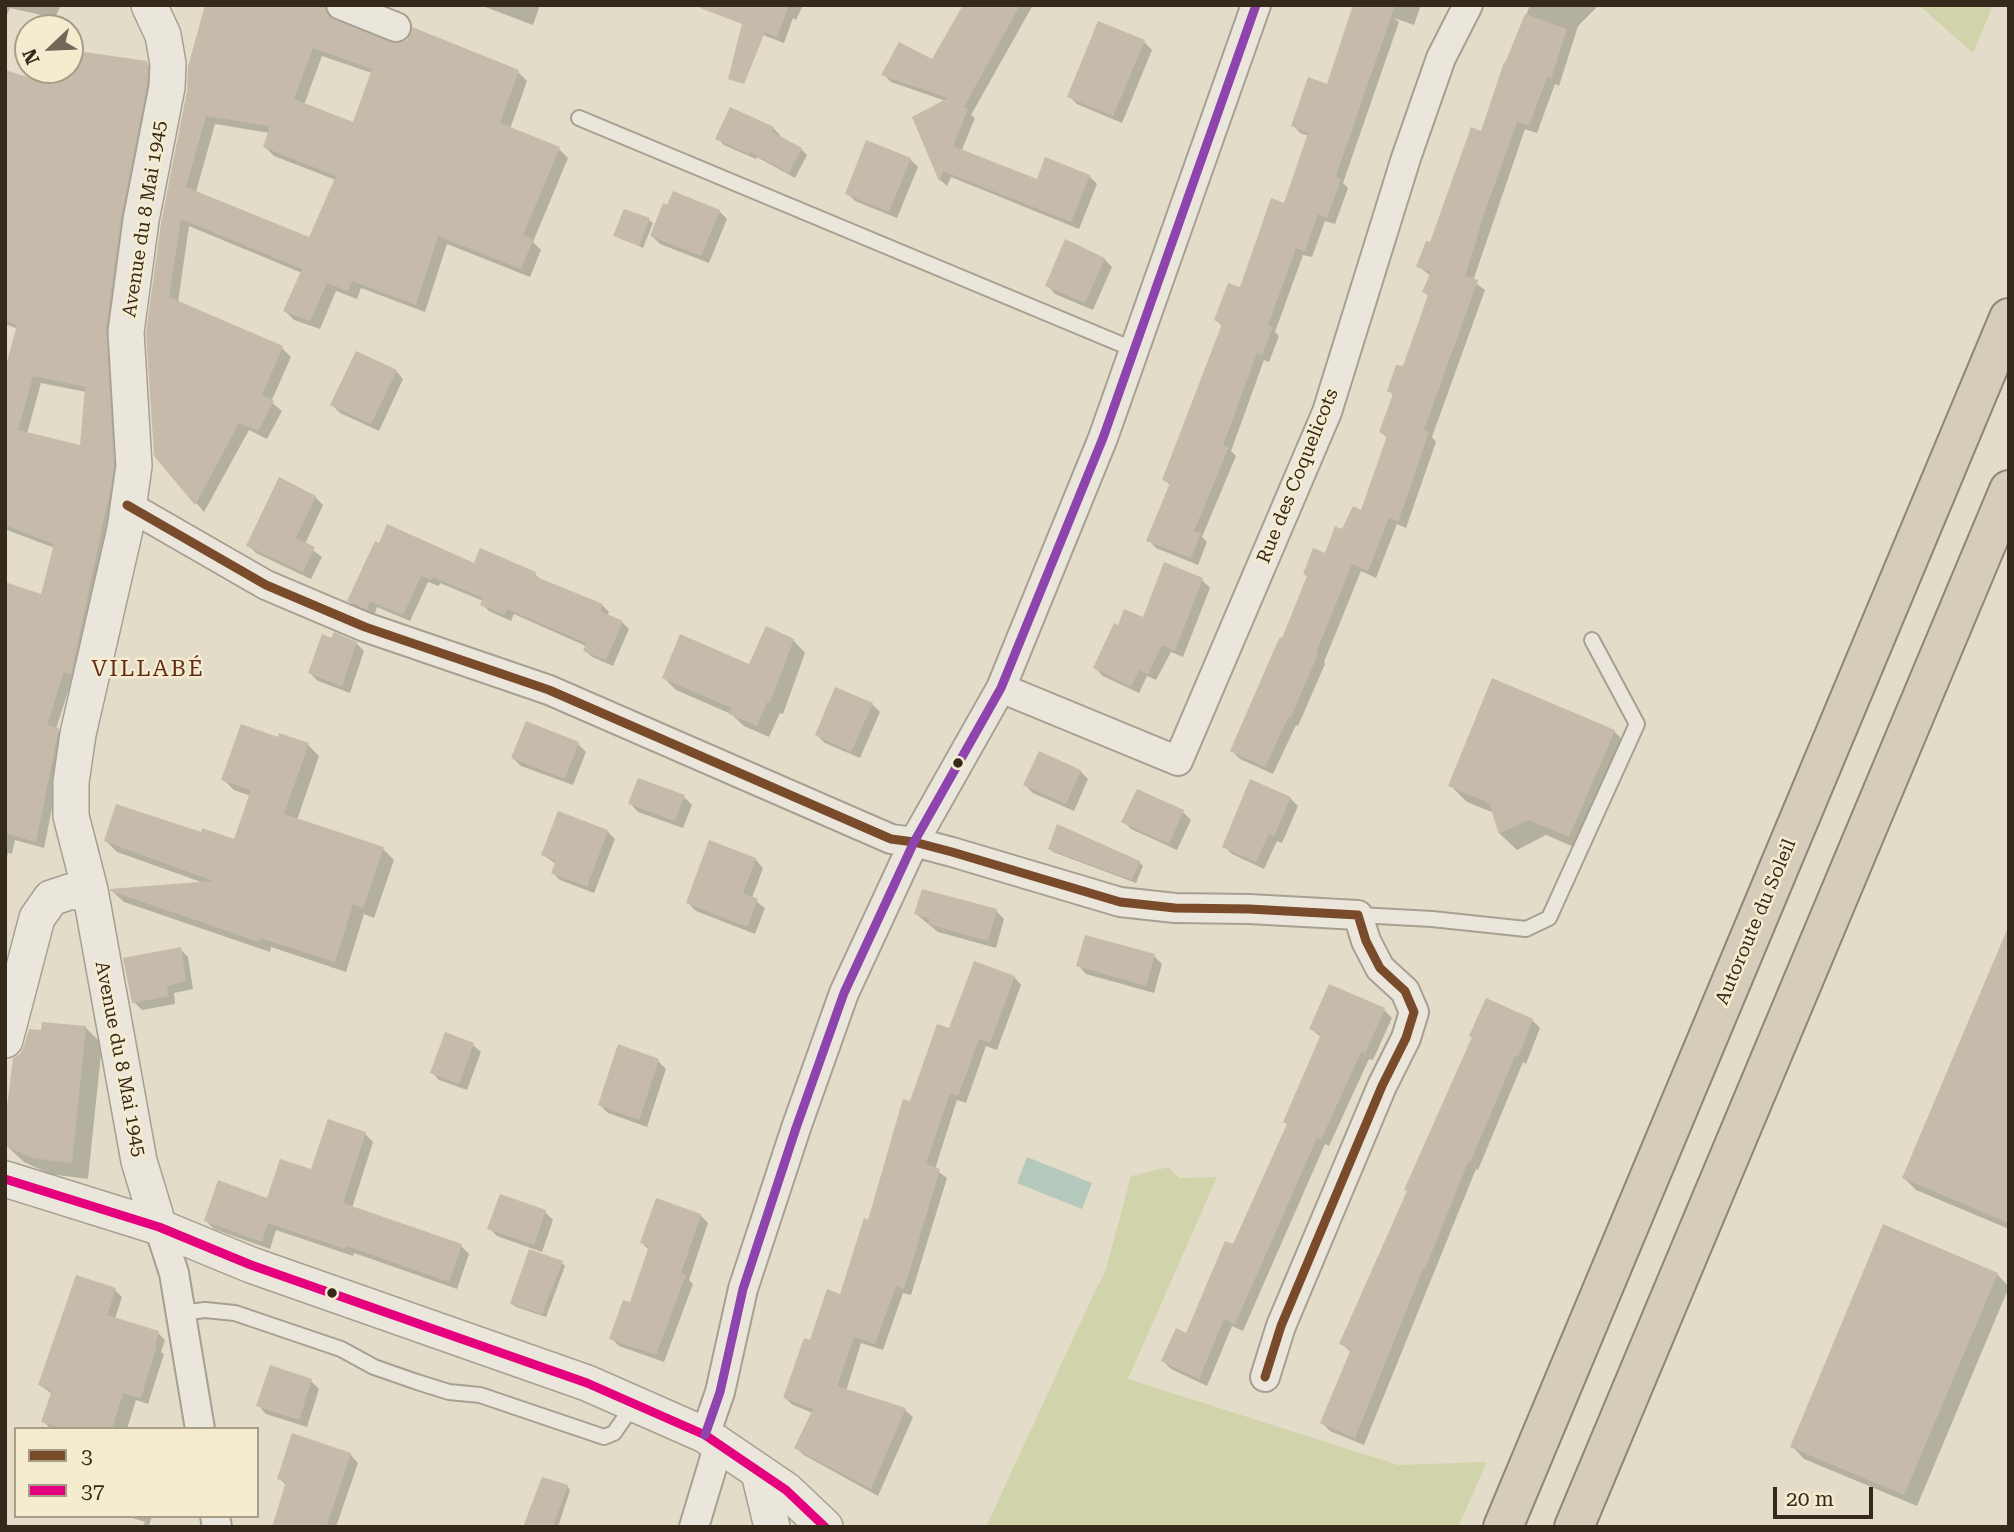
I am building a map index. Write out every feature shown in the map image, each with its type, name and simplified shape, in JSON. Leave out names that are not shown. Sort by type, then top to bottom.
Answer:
[{"type":"highway","name":"Autoroute du Soleil","points":[[1503,1527],[2009,318]]},
{"type":"highway","points":[[1574,1527],[2009,490]]},
{"type":"street","name":"Avenue du 8 Mai 1945","points":[[149,5],[163,35],[168,64],[167,87],[141,220],[126,332],[134,466],[125,529],[78,734],[71,782],[71,816],[90,890],[139,1161],[159,1227]]},
{"type":"street","points":[[341,5],[396,27]]},
{"type":"street","points":[[694,1527],[743,1289],[844,993],[914,842],[1001,688],[1103,439],[1256,5]]},
{"type":"street","name":"Rue des Coquelicots","points":[[1001,688],[1178,761],[1328,412],[1406,158],[1441,58],[1468,5]]},
{"type":"street","points":[[127,505],[266,585],[365,626],[549,690],[891,839],[914,842],[1120,901],[1175,908],[1358,915],[1366,941],[1380,968],[1405,991],[1414,1012],[1406,1038],[1382,1086],[1281,1326],[1265,1377]]},
{"type":"street","points":[[5,1040],[37,918],[51,898],[69,892],[90,890]]},
{"type":"street","points":[[5,1179],[159,1227],[251,1265],[587,1383],[712,1439],[786,1490],[825,1527]]},
{"type":"street","points":[[159,1227],[174,1273],[200,1427]]},
{"type":"street","points":[[759,1473],[772,1527]]},
{"type":"lane","points":[[579,118],[1135,349]]},
{"type":"lane","points":[[1358,915],[1432,919],[1525,929],[1549,918],[1637,724],[1592,640]]},
{"type":"lane","points":[[180,1313],[205,1310],[235,1313],[341,1349],[374,1367],[417,1382],[449,1392],[480,1395],[604,1437],[614,1433],[634,1404]]},
{"type":"green space","points":[[1919,5],[1993,5],[1973,53]]},
{"type":"green space","points":[[1169,1167],[1179,1178],[1217,1177],[1128,1379],[1398,1465],[1487,1462],[1458,1527],[986,1527],[1105,1273],[1131,1176]]},
{"type":"shaded area","points":[[1027,1157],[1092,1183],[1082,1209],[1017,1183]]},
{"type":"building","points":[[205,5],[325,5],[328,15],[335,20],[398,43],[407,40],[412,27],[519,70],[500,123],[560,147],[523,235],[533,240],[521,269],[438,236],[416,305],[352,281],[348,291],[327,283],[310,321],[283,311],[302,269],[181,219],[169,297],[283,346],[262,395],[274,401],[258,431],[239,423],[195,505],[154,456],[146,333],[161,223],[187,91],[188,67]],"holes":[[[313,48],[372,69],[353,122],[294,99]],[[206,116],[270,126],[263,147],[336,176],[309,237],[186,187]]]},
{"type":"building","points":[[700,5],[789,5],[777,37],[765,32],[744,84],[728,79],[742,24],[700,8]]},
{"type":"building","points":[[963,5],[1020,5],[964,107],[968,109],[953,146],[1037,179],[1045,157],[1090,175],[1071,222],[943,171],[939,181],[912,117],[948,98],[881,75],[899,42],[932,59]]},
{"type":"building","points":[[1353,5],[1395,5],[1336,176],[1341,179],[1327,218],[1318,214],[1305,251],[1296,248],[1268,325],[1273,327],[1262,355],[1257,353],[1223,445],[1229,447],[1194,531],[1201,533],[1191,558],[1146,541],[1170,483],[1162,480],[1222,324],[1214,320],[1228,283],[1240,287],[1271,198],[1284,203],[1308,133],[1291,126],[1308,77],[1327,84]]},
{"type":"building","points":[[1525,14],[1567,29],[1551,79],[1547,77],[1529,126],[1517,122],[1485,211],[1465,276],[1478,280],[1424,430],[1429,432],[1398,522],[1389,518],[1368,571],[1352,564],[1316,653],[1318,654],[1290,719],[1288,718],[1265,767],[1230,751],[1274,650],[1280,637],[1282,638],[1307,576],[1303,574],[1313,548],[1325,553],[1335,526],[1342,529],[1353,506],[1361,510],[1387,436],[1379,432],[1393,394],[1387,391],[1396,365],[1403,366],[1428,295],[1422,292],[1431,272],[1416,267],[1426,241],[1430,242],[1471,127],[1481,131],[1504,62]]},
{"type":"building","points":[[1098,21],[1145,40],[1113,116],[1067,97]]},
{"type":"building","points":[[84,52],[147,61],[148,65],[147,85],[121,217],[106,329],[114,465],[111,486],[71,674],[64,672],[47,725],[59,728],[36,842],[5,833],[5,582],[41,594],[54,544],[5,525],[5,369],[17,325],[5,320],[5,70],[14,73],[14,84],[84,84]],"holes":[[[33,376],[85,387],[80,445],[18,430]]]},
{"type":"building","points":[[730,107],[774,127],[772,132],[802,148],[789,173],[750,152],[749,154],[715,139]]},
{"type":"building","points":[[866,140],[911,158],[889,212],[845,194]]},
{"type":"building","points":[[673,191],[720,210],[701,256],[650,236],[663,203],[667,205]]},
{"type":"building","points":[[624,209],[650,218],[639,246],[613,236]]},
{"type":"building","points":[[1065,239],[1105,258],[1085,303],[1045,286]]},
{"type":"building","points":[[356,351],[397,370],[371,424],[330,405]]},
{"type":"building","points":[[279,477],[316,496],[296,538],[315,547],[303,572],[246,546]]},
{"type":"building","points":[[387,524],[474,563],[480,548],[536,572],[534,576],[603,604],[600,611],[623,621],[606,660],[583,651],[586,643],[507,609],[504,615],[480,605],[483,598],[433,577],[431,580],[421,576],[403,615],[370,601],[367,610],[347,601],[375,541],[379,543]]},
{"type":"building","points":[[1164,562],[1203,578],[1175,651],[1162,645],[1148,674],[1139,670],[1131,687],[1093,668],[1114,623],[1118,625],[1124,609],[1143,617]]},
{"type":"building","points":[[766,626],[794,639],[770,703],[767,702],[757,726],[729,714],[732,708],[662,678],[680,634],[749,664]]},
{"type":"building","points":[[334,632],[357,642],[342,686],[308,673],[322,634],[331,638]]},
{"type":"building","points":[[1492,678],[1615,730],[1569,837],[1528,820],[1499,834],[1489,803],[1448,786]]},
{"type":"building","points":[[835,687],[873,703],[851,752],[815,735]]},
{"type":"building","points":[[526,721],[579,742],[565,779],[511,758]]},
{"type":"building","points":[[241,724],[278,737],[279,733],[309,743],[284,814],[384,847],[363,908],[353,904],[335,962],[260,938],[259,942],[110,889],[213,881],[104,841],[116,804],[201,832],[202,828],[234,839],[251,790],[221,780]]},
{"type":"building","points":[[1039,751],[1081,770],[1066,804],[1023,785]]},
{"type":"building","points":[[638,778],[685,795],[675,821],[628,804]]},
{"type":"building","points":[[1250,779],[1291,797],[1274,836],[1269,834],[1256,862],[1222,847]]},
{"type":"building","points":[[1137,789],[1184,810],[1169,844],[1121,822]]},
{"type":"building","points":[[558,811],[608,830],[587,887],[551,873],[556,861],[541,855]]},
{"type":"building","points":[[1057,824],[1140,861],[1132,880],[1048,849]]},
{"type":"building","points":[[709,840],[756,858],[743,893],[758,899],[747,927],[686,903]]},
{"type":"building","points":[[922,889],[997,909],[988,941],[928,924],[930,919],[914,914]]},
{"type":"building","points":[[2009,925],[2009,1223],[1902,1178]]},
{"type":"building","points":[[1085,935],[1155,954],[1146,986],[1076,966]]},
{"type":"building","points":[[181,947],[186,981],[167,986],[168,996],[132,1003],[123,958]]},
{"type":"building","points":[[974,961],[1015,976],[990,1043],[979,1039],[958,1096],[950,1093],[926,1164],[940,1169],[904,1289],[896,1286],[875,1344],[854,1337],[837,1386],[906,1408],[871,1489],[794,1448],[813,1409],[783,1398],[804,1338],[810,1340],[827,1289],[840,1294],[864,1218],[868,1220],[903,1099],[910,1101],[937,1024],[949,1028]]},
{"type":"building","points":[[1329,984],[1385,1008],[1365,1054],[1361,1052],[1321,1140],[1317,1138],[1235,1324],[1224,1319],[1199,1379],[1161,1361],[1176,1328],[1186,1333],[1225,1241],[1233,1244],[1287,1124],[1283,1122],[1321,1034],[1309,1029]]},
{"type":"building","points":[[1486,998],[1533,1019],[1470,1163],[1468,1162],[1355,1438],[1320,1423],[1351,1349],[1339,1344],[1407,1191],[1404,1190],[1472,1037],[1469,1036]]},
{"type":"building","points":[[42,1022],[86,1026],[72,1163],[32,1158],[6,1146],[5,1123],[13,1058],[20,1054],[29,1029],[41,1030]]},
{"type":"building","points":[[445,1032],[474,1043],[459,1084],[430,1073]]},
{"type":"building","points":[[618,1044],[659,1059],[639,1120],[598,1105]]},
{"type":"building","points":[[328,1119],[366,1132],[343,1203],[462,1244],[449,1282],[347,1246],[345,1249],[268,1223],[262,1242],[204,1221],[218,1180],[267,1198],[280,1159],[311,1169]]},
{"type":"building","points":[[500,1194],[546,1210],[534,1245],[487,1229]]},
{"type":"building","points":[[656,1198],[701,1214],[681,1273],[686,1275],[656,1355],[609,1339],[623,1300],[630,1302],[649,1246],[640,1243]]},
{"type":"building","points":[[1883,1224],[1998,1273],[1904,1495],[1790,1447]]},
{"type":"building","points":[[529,1249],[563,1261],[542,1314],[510,1304]]},
{"type":"building","points":[[76,1275],[116,1288],[107,1315],[159,1331],[141,1398],[123,1393],[113,1427],[57,1427],[41,1422],[52,1390],[38,1385]]},
{"type":"building","points":[[270,1365],[312,1379],[299,1420],[256,1406]]},
{"type":"building","points":[[292,1433],[351,1453],[326,1527],[272,1527],[286,1482],[277,1479]]},
{"type":"building","points":[[542,1477],[568,1485],[553,1527],[523,1527]]},
{"type":"transit line","points":[[705,1435],[720,1392],[743,1289],[844,993],[914,842],[1001,688],[1103,438],[1256,5]]},
{"type":"transit line","name":"3","points":[[127,505],[266,585],[365,627],[549,690],[891,839],[952,852],[1120,902],[1175,908],[1358,915],[1366,941],[1380,968],[1405,991],[1414,1012],[1406,1038],[1382,1086],[1281,1326],[1265,1377]]},
{"type":"transit line","name":"37","points":[[5,1179],[159,1227],[251,1265],[587,1383],[705,1435],[786,1490],[825,1527]]},
{"type":"district","name":"VILLABÉ","points":[[148,669]]}]
